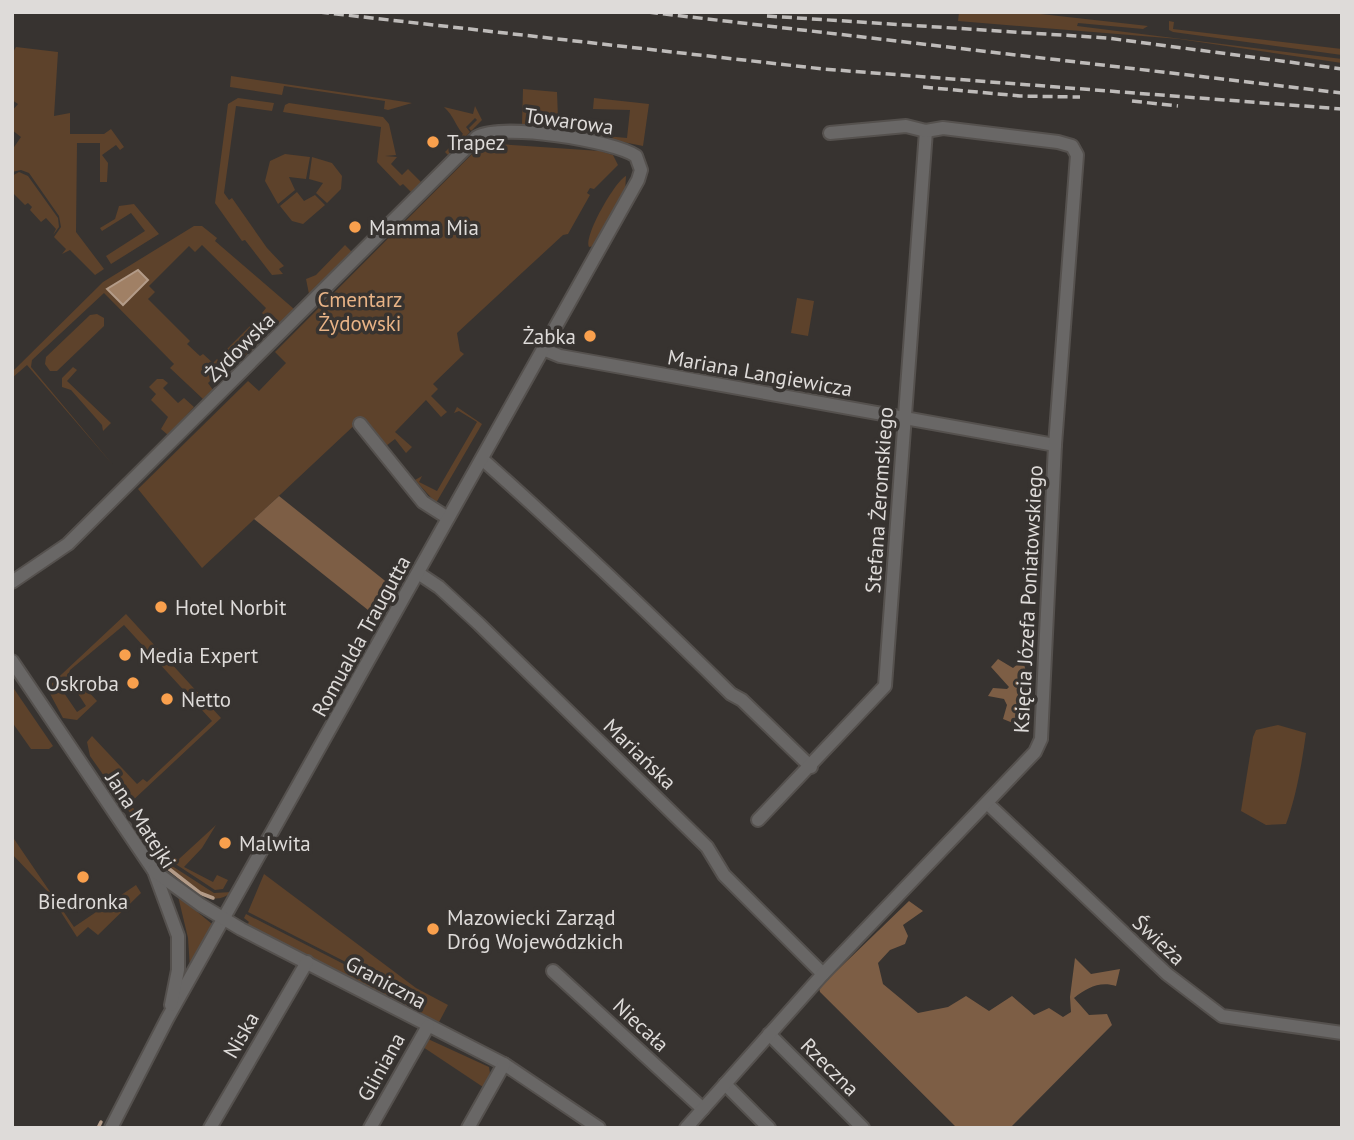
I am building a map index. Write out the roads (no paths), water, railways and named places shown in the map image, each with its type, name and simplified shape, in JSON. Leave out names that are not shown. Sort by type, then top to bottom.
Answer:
[{"type":"street","points":[[830,133],[906,126],[926,131]]},
{"type":"street","name":"Księcia Józefa Poniatowskiego","points":[[686,1128],[823,974],[1035,752],[1041,738],[1055,445],[1077,161],[1072,146],[943,128],[926,131]]},
{"type":"street","name":"Stefana Żeromskiego","points":[[758,820],[886,686],[926,131]]},
{"type":"street","name":"Towarowa","points":[[488,133],[526,134],[602,144],[626,150],[639,162]]},
{"type":"street","name":"Żydowska","points":[[12,582],[68,544],[477,137],[488,133]]},
{"type":"street","name":"Romualda Traugutta","points":[[110,1128],[167,1019],[638,180],[639,162]]},
{"type":"street","name":"Mariana Langiewicza","points":[[543,349],[560,356],[1055,445]]},
{"type":"street","points":[[360,424],[424,502],[448,518]]},
{"type":"street","points":[[482,459],[532,507],[568,535],[731,694],[742,700],[811,767]]},
{"type":"street","name":"Mariańska","points":[[418,573],[439,587],[479,624],[707,847],[724,876],[823,974]]},
{"type":"street","name":"Jana Matejki","points":[[12,661],[154,871],[178,936],[178,970],[167,1019]]},
{"type":"street","name":"Świeża","points":[[987,803],[1167,974],[1222,1016],[1342,1033]]},
{"type":"street","name":"Graniczna","points":[[154,871],[225,919],[504,1064],[599,1128]]},
{"type":"street","name":"Niska","points":[[210,1128],[307,962]]},
{"type":"street","name":"Niecała","points":[[553,971],[703,1109]]},
{"type":"street","name":"Gliniana","points":[[370,1128],[428,1026]]},
{"type":"street","name":"Rzeczna","points":[[769,1034],[863,1128]]},
{"type":"street","points":[[468,1128],[504,1064]]},
{"type":"street","points":[[725,1084],[769,1128]]},
{"type":"waterway","points":[[168,868],[200,893],[213,898]]},
{"type":"waterway","points":[[98,1128],[101,1122]]},
{"type":"railway","points":[[319,12],[823,69],[1342,109]]},
{"type":"railway","points":[[648,12],[1342,93]]},
{"type":"railway","points":[[767,16],[1107,38],[1342,69]]},
{"type":"railway","points":[[923,87],[1020,96],[1080,97]]},
{"type":"railway","points":[[1132,101],[1178,106]]},
{"type":"place","name":"Trapez","points":[[433,142]]},
{"type":"place","name":"Mamma Mia","points":[[355,227]]},
{"type":"place","name":"Żabka","points":[[590,336]]},
{"type":"place","name":"Hotel Norbit","points":[[161,607]]},
{"type":"place","name":"Media Expert","points":[[125,655]]},
{"type":"place","name":"Oskroba","points":[[133,683]]},
{"type":"place","name":"Netto","points":[[167,699]]},
{"type":"place","name":"Malwita","points":[[225,843]]},
{"type":"place","name":"Biedronka","points":[[83,877]]},
{"type":"place","name":"Mazowiecki Zarząd Dróg Wojewódzkich","points":[[433,929]]},
{"type":"park label","name":"Cmentarz Żydowski","points":[[360,311]]}]
